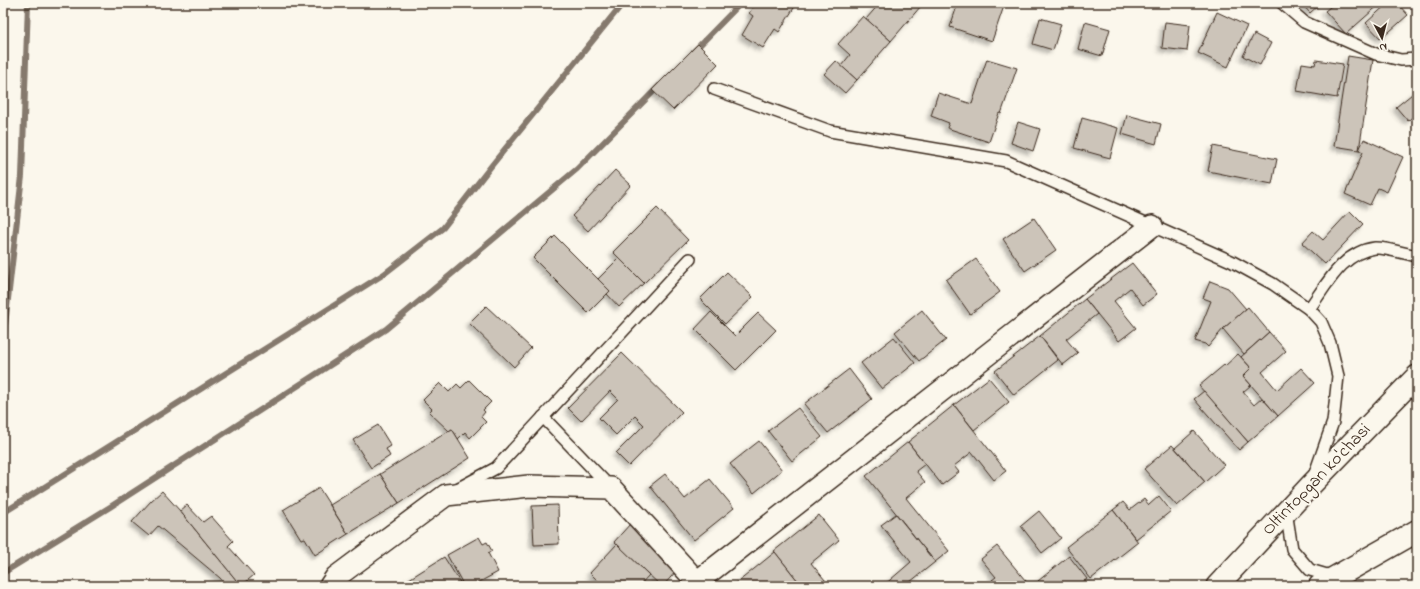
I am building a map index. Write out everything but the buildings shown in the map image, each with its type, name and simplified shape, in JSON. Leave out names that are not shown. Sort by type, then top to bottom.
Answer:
[{"type":"street","points":[[330,586],[336,577],[446,495],[529,486],[611,488],[697,584],[1152,226]]},
{"type":"street","name":"Oltintopgan ko'chasi","points":[[1217,586],[1286,511],[1417,376]]},
{"type":"street","points":[[1327,582],[1417,531]]},
{"type":"lane","points":[[1282,3],[1304,22],[1376,54],[1401,60],[1417,60]]},
{"type":"lane","points":[[714,89],[830,131],[1006,161],[1231,261],[1273,284],[1309,310],[1321,322],[1330,343],[1338,376],[1333,422],[1311,485]]},
{"type":"lane","points":[[1309,310],[1338,268],[1356,254],[1375,248],[1417,256]]},
{"type":"lane","points":[[446,495],[496,468],[690,259]]},
{"type":"lane","points":[[543,417],[611,488]]},
{"type":"lane","points":[[1286,511],[1292,549],[1310,570],[1327,582]]},
{"type":"path","points":[[3,536],[8,533]]},
{"type":"waterway","points":[[3,343],[22,176],[28,3]]},
{"type":"waterway","points":[[3,513],[384,274],[443,228],[623,3]]},
{"type":"waterway","points":[[694,51],[741,3]]},
{"type":"waterway","points":[[3,573],[110,507],[386,329],[577,169],[659,86]]}]
